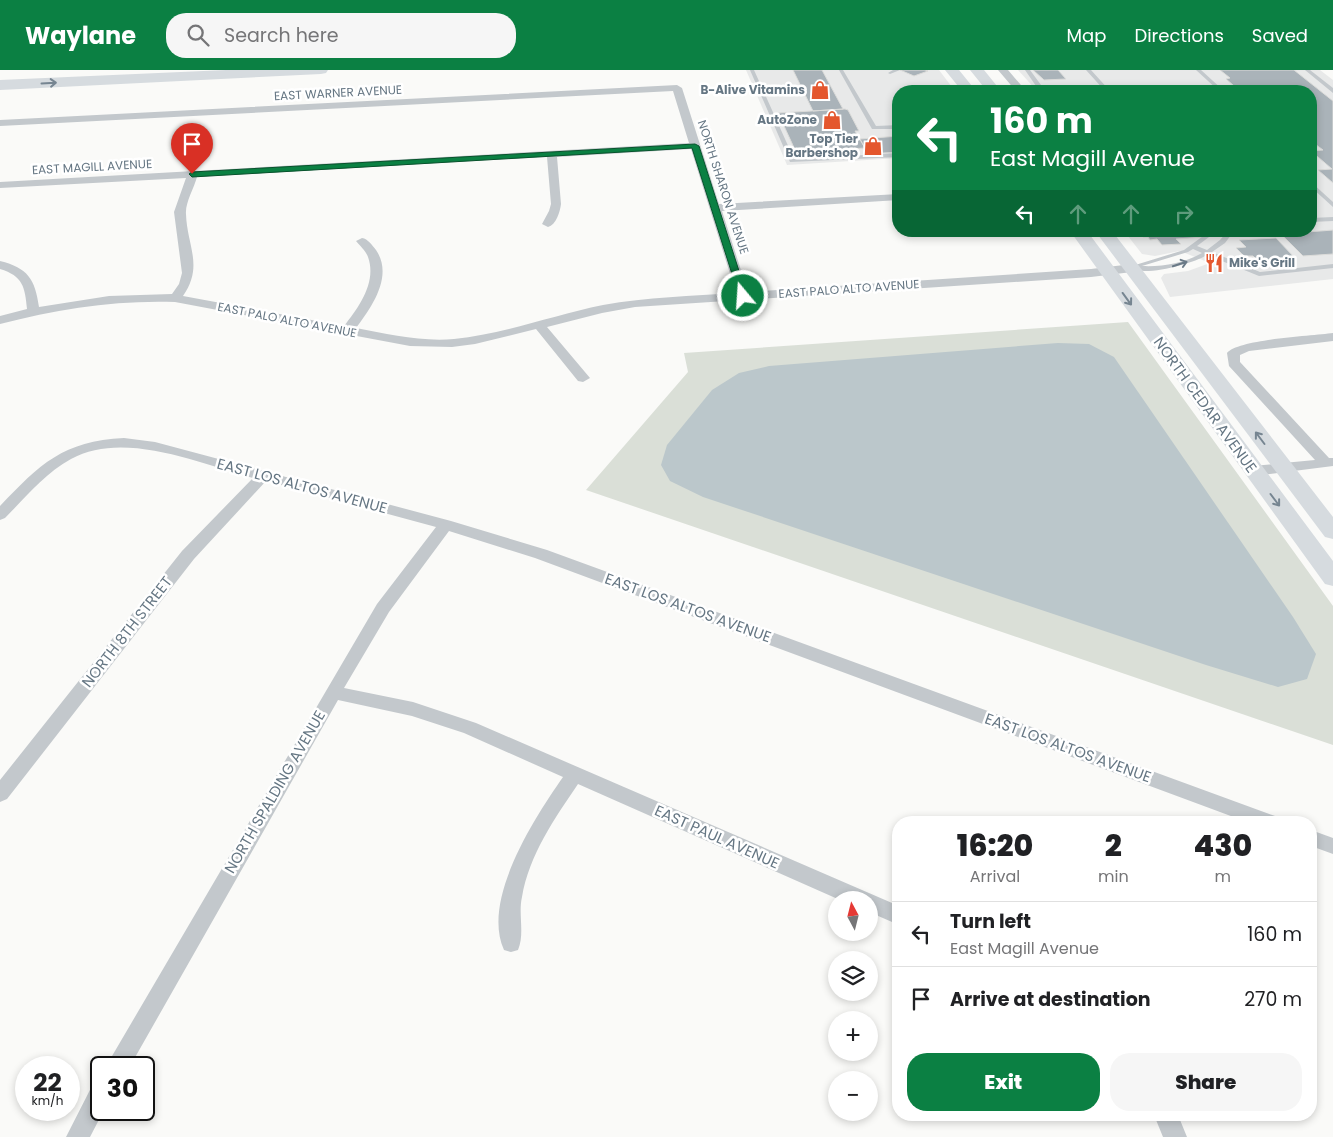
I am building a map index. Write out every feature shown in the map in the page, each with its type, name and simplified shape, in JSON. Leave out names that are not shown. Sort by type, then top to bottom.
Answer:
[{"type":"main road","points":[[0,74],[78,70]]},
{"type":"main road","points":[[0,85],[321,70]]},
{"type":"main road","points":[[952,70],[964,85]]},
{"type":"main road","points":[[977,70],[989,85]]},
{"type":"main road","name":"NORTH CEDAR AVENUE","points":[[1082,237],[1333,578]]},
{"type":"main road","name":"NORTH CEDAR AVENUE","points":[[1108,237],[1333,532]]},
{"type":"street","points":[[1003,70],[1016,85]]},
{"type":"street","name":"EAST WARNER AVENUE","points":[[0,123],[677,88]]},
{"type":"street","name":"NORTH SHARON AVENUE","points":[[677,88],[743,296]]},
{"type":"street","name":"EAST MAGILL AVENUE","points":[[0,185],[695,146]]},
{"type":"street","points":[[548,224],[555,211],[556,204],[552,154]]},
{"type":"street","points":[[176,298],[185,284],[188,273],[180,212],[192,174]]},
{"type":"street","points":[[715,208],[892,197]]},
{"type":"street","points":[[347,331],[366,308],[376,278],[374,256],[362,241]]},
{"type":"street","points":[[0,265],[20,272],[28,280],[34,312]]},
{"type":"street","name":"EAST PALO ALTO AVENUE","points":[[0,320],[84,302],[116,298],[176,298],[410,342],[452,343],[494,337],[619,305],[1132,268]]},
{"type":"street","points":[[539,325],[583,378]]},
{"type":"street","points":[[1329,462],[1234,363],[1233,353],[1246,347],[1333,337]]},
{"type":"street","name":"EAST LOS ALTOS AVENUE","points":[[0,515],[51,463],[76,450],[94,445],[122,442],[150,444],[446,525],[541,554],[1252,816]]},
{"type":"street","points":[[1253,470],[1329,462]]},
{"type":"street","name":"NORTH 8TH STREET","points":[[0,794],[188,555],[263,476]]},
{"type":"street","name":"NORTH SPALDING AVENUE","points":[[123,1056],[383,608],[446,525]]},
{"type":"street","name":"EAST PAUL AVENUE","points":[[333,692],[413,709],[470,728],[840,891]]},
{"type":"street","points":[[511,943],[510,914],[512,890],[523,860],[548,813],[574,774]]},
{"type":"street","points":[[1317,840],[1333,846]]},
{"type":"street","points":[[878,907],[892,913]]},
{"type":"street","points":[[78,1137],[90,1114]]},
{"type":"street","points":[[1168,1121],[1175,1137]]},
{"type":"lane","points":[[752,70],[792,161],[892,155]]},
{"type":"lane","points":[[841,70],[874,128],[892,127]]},
{"type":"lane","points":[[890,72],[898,70]]},
{"type":"lane","points":[[1027,70],[1038,85]]},
{"type":"lane","points":[[1088,70],[1102,85]]},
{"type":"lane","points":[[1198,70],[1215,85]]},
{"type":"lane","points":[[1307,70],[1333,91]]},
{"type":"lane","points":[[1317,189],[1333,204]]},
{"type":"lane","points":[[1317,220],[1333,219]]},
{"type":"lane","points":[[1132,268],[1146,262],[1176,255],[1194,247],[1206,237]]},
{"type":"lane","points":[[1132,268],[1152,270],[1170,268],[1190,261],[1215,247],[1225,237]]},
{"type":"lane","points":[[1194,247],[1259,274],[1333,266]]},
{"type":"shaded area","points":[[746,70],[939,70],[950,85],[892,85],[892,158],[787,165]]},
{"type":"shaded area","points":[[1018,70],[1320,70],[1333,80],[1333,279],[1170,297],[1161,278],[1164,274],[1188,271],[1210,263],[1180,251],[1155,256],[1142,254],[1129,237],[1317,237],[1317,85],[1032,85]]},
{"type":"shaded area","points":[[1128,322],[1333,606],[1333,745],[586,490],[688,372],[684,353]]},
{"type":"shaded area","points":[[1058,343],[1089,344],[1114,357],[1293,617],[1316,654],[1307,679],[1278,687],[1206,665],[703,497],[670,481],[661,465],[667,445],[712,390],[739,373],[769,366]]},
{"type":"building","points":[[793,70],[822,70],[843,109],[813,111]]},
{"type":"building","points":[[900,70],[925,70],[928,71],[914,76]]},
{"type":"building","points":[[1033,70],[1058,70],[1066,79],[1044,80]]},
{"type":"building","points":[[1220,70],[1294,70],[1313,85],[1233,85],[1226,79],[1230,78]]},
{"type":"building","points":[[1317,88],[1333,101],[1333,183],[1318,170],[1332,169],[1317,156],[1317,150],[1323,150],[1317,146]]},
{"type":"building","points":[[848,110],[859,131],[855,131],[865,148],[796,152],[778,113]]},
{"type":"building","points":[[892,137],[892,152],[868,154],[860,139]]},
{"type":"building","points":[[1333,230],[1333,254],[1303,256],[1284,237],[1317,237],[1317,231]]},
{"type":"building","points":[[1148,237],[1203,237],[1176,239],[1181,244],[1162,245],[1157,239],[1150,240]]},
{"type":"building","points":[[1276,238],[1295,258],[1258,261],[1253,256],[1244,256],[1236,248],[1246,247],[1239,240]]},
{"type":"place","name":"B-Alive Vitamins","points":[[820,90]]},
{"type":"place","name":"AutoZone","points":[[832,120]]},
{"type":"place","name":"Top Tier Barbershop","points":[[873,146]]},
{"type":"place","name":"Mike's Grill","points":[[1214,263]]},
{"type":"route","points":[[192,174],[695,146],[743,296]]}]
